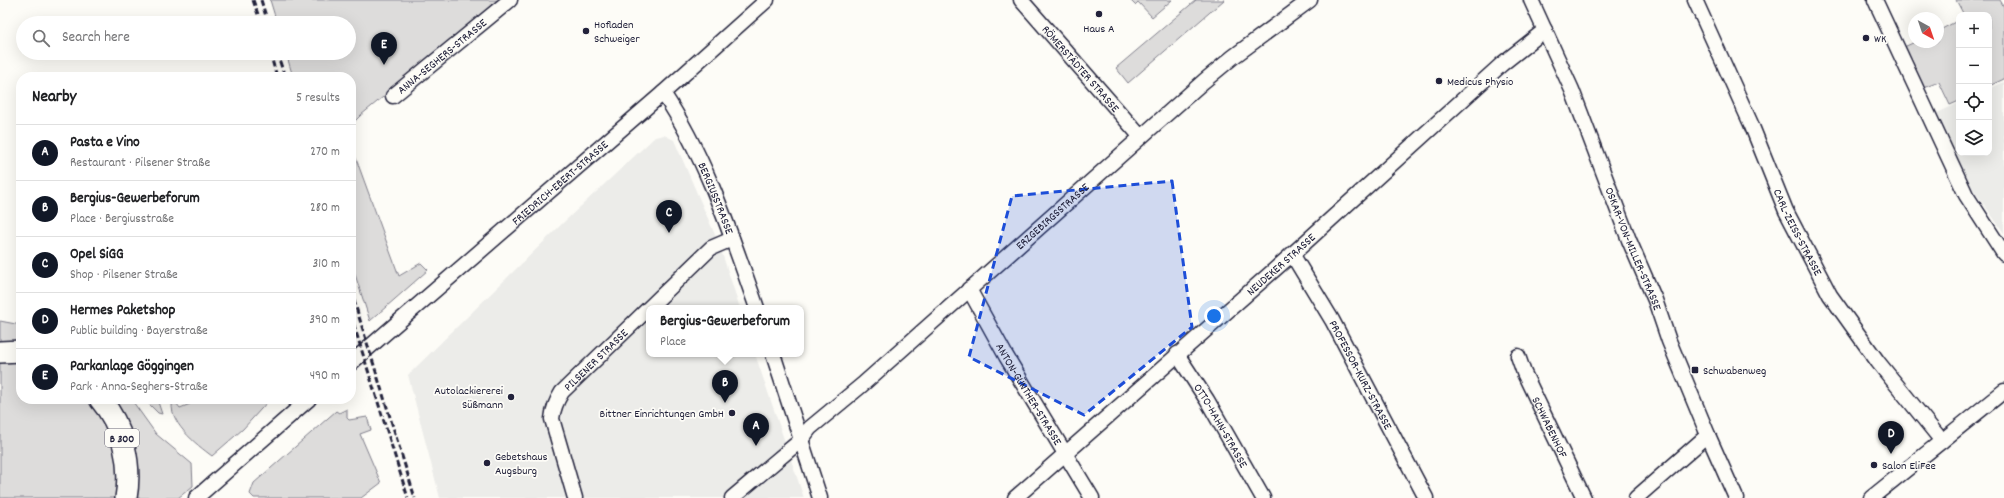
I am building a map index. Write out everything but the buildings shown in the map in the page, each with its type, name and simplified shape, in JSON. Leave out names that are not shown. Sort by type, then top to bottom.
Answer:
[{"type":"highway","points":[[0,352],[16,351]]},
{"type":"highway","name":"B 300","points":[[103,404],[116,424],[124,444],[127,492]]},
{"type":"street","name":"ANNA-SEGHERS-STRASSE","points":[[393,96],[510,0]]},
{"type":"street","name":"FRIEDRICH-EBERT-STRASSE","points":[[356,359],[767,0]]},
{"type":"street","name":"RÖMERSTÄDTER STRASSE","points":[[1021,0],[1140,136]]},
{"type":"street","name":"ERZGEBIRGSSTRASSE","points":[[801,440],[810,428],[862,385],[1140,136],[1233,57],[1310,0]]},
{"type":"street","name":"OSKAR-VON-MILLER-STRASSE","points":[[1531,0],[1572,90],[1629,240],[1655,300],[1669,341],[1736,498]]},
{"type":"street","name":"CARL-ZEISS-STRASSE","points":[[1695,0],[1751,124],[1786,212],[1830,295],[1878,362],[1942,441]]},
{"type":"street","points":[[1875,0],[1966,194],[2004,254]]},
{"type":"street","name":"NEUDEKER STRASSE","points":[[1015,498],[1292,254],[1502,64],[1545,30]]},
{"type":"street","name":"BERGIUSSTRASSE","points":[[662,93],[675,112],[700,160],[732,239],[756,305]]},
{"type":"street","name":"PILSENER STRASSE","points":[[651,305],[711,248],[732,239]]},
{"type":"street","name":"PROFESSOR-KURZ-STRASSE","points":[[1292,254],[1332,320],[1426,498]]},
{"type":"street","name":"ANTON-GÜNTHER-STRASSE","points":[[969,289],[1064,454],[1092,498]]},
{"type":"street","name":"PILSENER STRASSE","points":[[576,498],[552,419],[553,412],[558,399],[596,358],[646,310]]},
{"type":"street","name":"OTTO-HAHN-STRASSE","points":[[1177,354],[1207,400],[1263,498]]},
{"type":"street","name":"SCHWABENHOF","points":[[1518,356],[1524,373],[1584,498]]},
{"type":"street","points":[[774,357],[820,498]]},
{"type":"street","points":[[1872,498],[2004,390]]},
{"type":"street","points":[[196,498],[304,404]]},
{"type":"street","points":[[1636,498],[1708,435]]},
{"type":"street","points":[[732,498],[801,440]]},
{"type":"highlighted area","points":[[1172,181],[1192,327],[1084,415],[969,357],[1012,196]]},
{"type":"shaded area","points":[[270,0],[502,0],[356,120],[356,72],[292,72],[288,60],[356,60],[356,16],[275,16]]},
{"type":"shaded area","points":[[1130,0],[1172,0],[1152,17],[1138,2],[1135,5]]},
{"type":"shaded area","points":[[1196,0],[1224,0],[1128,83],[1116,68]]},
{"type":"shaded area","points":[[1956,0],[2000,0],[2004,7],[2004,79],[1992,85],[1992,12],[1962,12]]},
{"type":"shaded area","points":[[1956,22],[1956,102],[1950,105],[1939,82],[1923,88],[1904,47],[1908,45],[1908,48],[1944,48],[1944,28]]},
{"type":"shaded area","points":[[2004,82],[2004,233],[1968,182],[1935,114],[1956,104],[1956,156],[1992,156],[1992,88]]},
{"type":"shaded area","points":[[664,135],[674,140],[719,244],[739,305],[646,305],[646,357],[756,357],[804,498],[440,498],[408,375],[566,220],[655,137]]},
{"type":"shaded area","points":[[356,159],[399,276],[421,263],[428,270],[370,321],[356,278]]},
{"type":"shaded area","points":[[0,321],[16,324],[16,404],[135,404],[156,434],[192,464],[193,486],[178,498],[0,498]]},
{"type":"shaded area","points":[[149,404],[159,404],[162,414],[158,413]]},
{"type":"shaded area","points":[[172,404],[177,404],[180,408],[190,404],[266,404],[243,429],[212,456],[184,432],[174,416]]},
{"type":"shaded area","points":[[347,409],[347,418],[349,420],[367,417],[371,430],[360,434],[381,483],[361,498],[254,498],[250,494],[254,483],[336,411],[339,413]]},
{"type":"railway","points":[[253,0],[259,16]]},
{"type":"railway","points":[[261,0],[266,16]]},
{"type":"railway","points":[[272,60],[276,72]]},
{"type":"railway","points":[[279,60],[283,72]]},
{"type":"railway","points":[[356,307],[415,498]]},
{"type":"railway","points":[[356,332],[408,498]]},
{"type":"place","name":"Haus A","points":[[1099,14]]},
{"type":"place","name":"Hofladen Schweiger","points":[[586,31]]},
{"type":"place","name":"WK","points":[[1866,38]]},
{"type":"place","name":"Parkanlage Göggingen","points":[[384,65]]},
{"type":"place","name":"Medicus Physio","points":[[1439,81]]},
{"type":"place","name":"Opel SiGG","points":[[669,233]]},
{"type":"place","name":"Schwabenweg","points":[[1695,370]]},
{"type":"place","name":"Autolackiererei Süßmann","points":[[511,397]]},
{"type":"place","name":"Bergius-Gewerbeforum","points":[[725,403]]},
{"type":"place","name":"Bittner Einrichtungen GmbH","points":[[732,413]]},
{"type":"place","name":"Pasta e Vino","points":[[756,446]]},
{"type":"place","name":"Hermes Paketshop","points":[[1891,454]]},
{"type":"place","name":"Gebetshaus Augsburg","points":[[487,463]]},
{"type":"place","name":"Salon EliFee","points":[[1874,465]]}]
